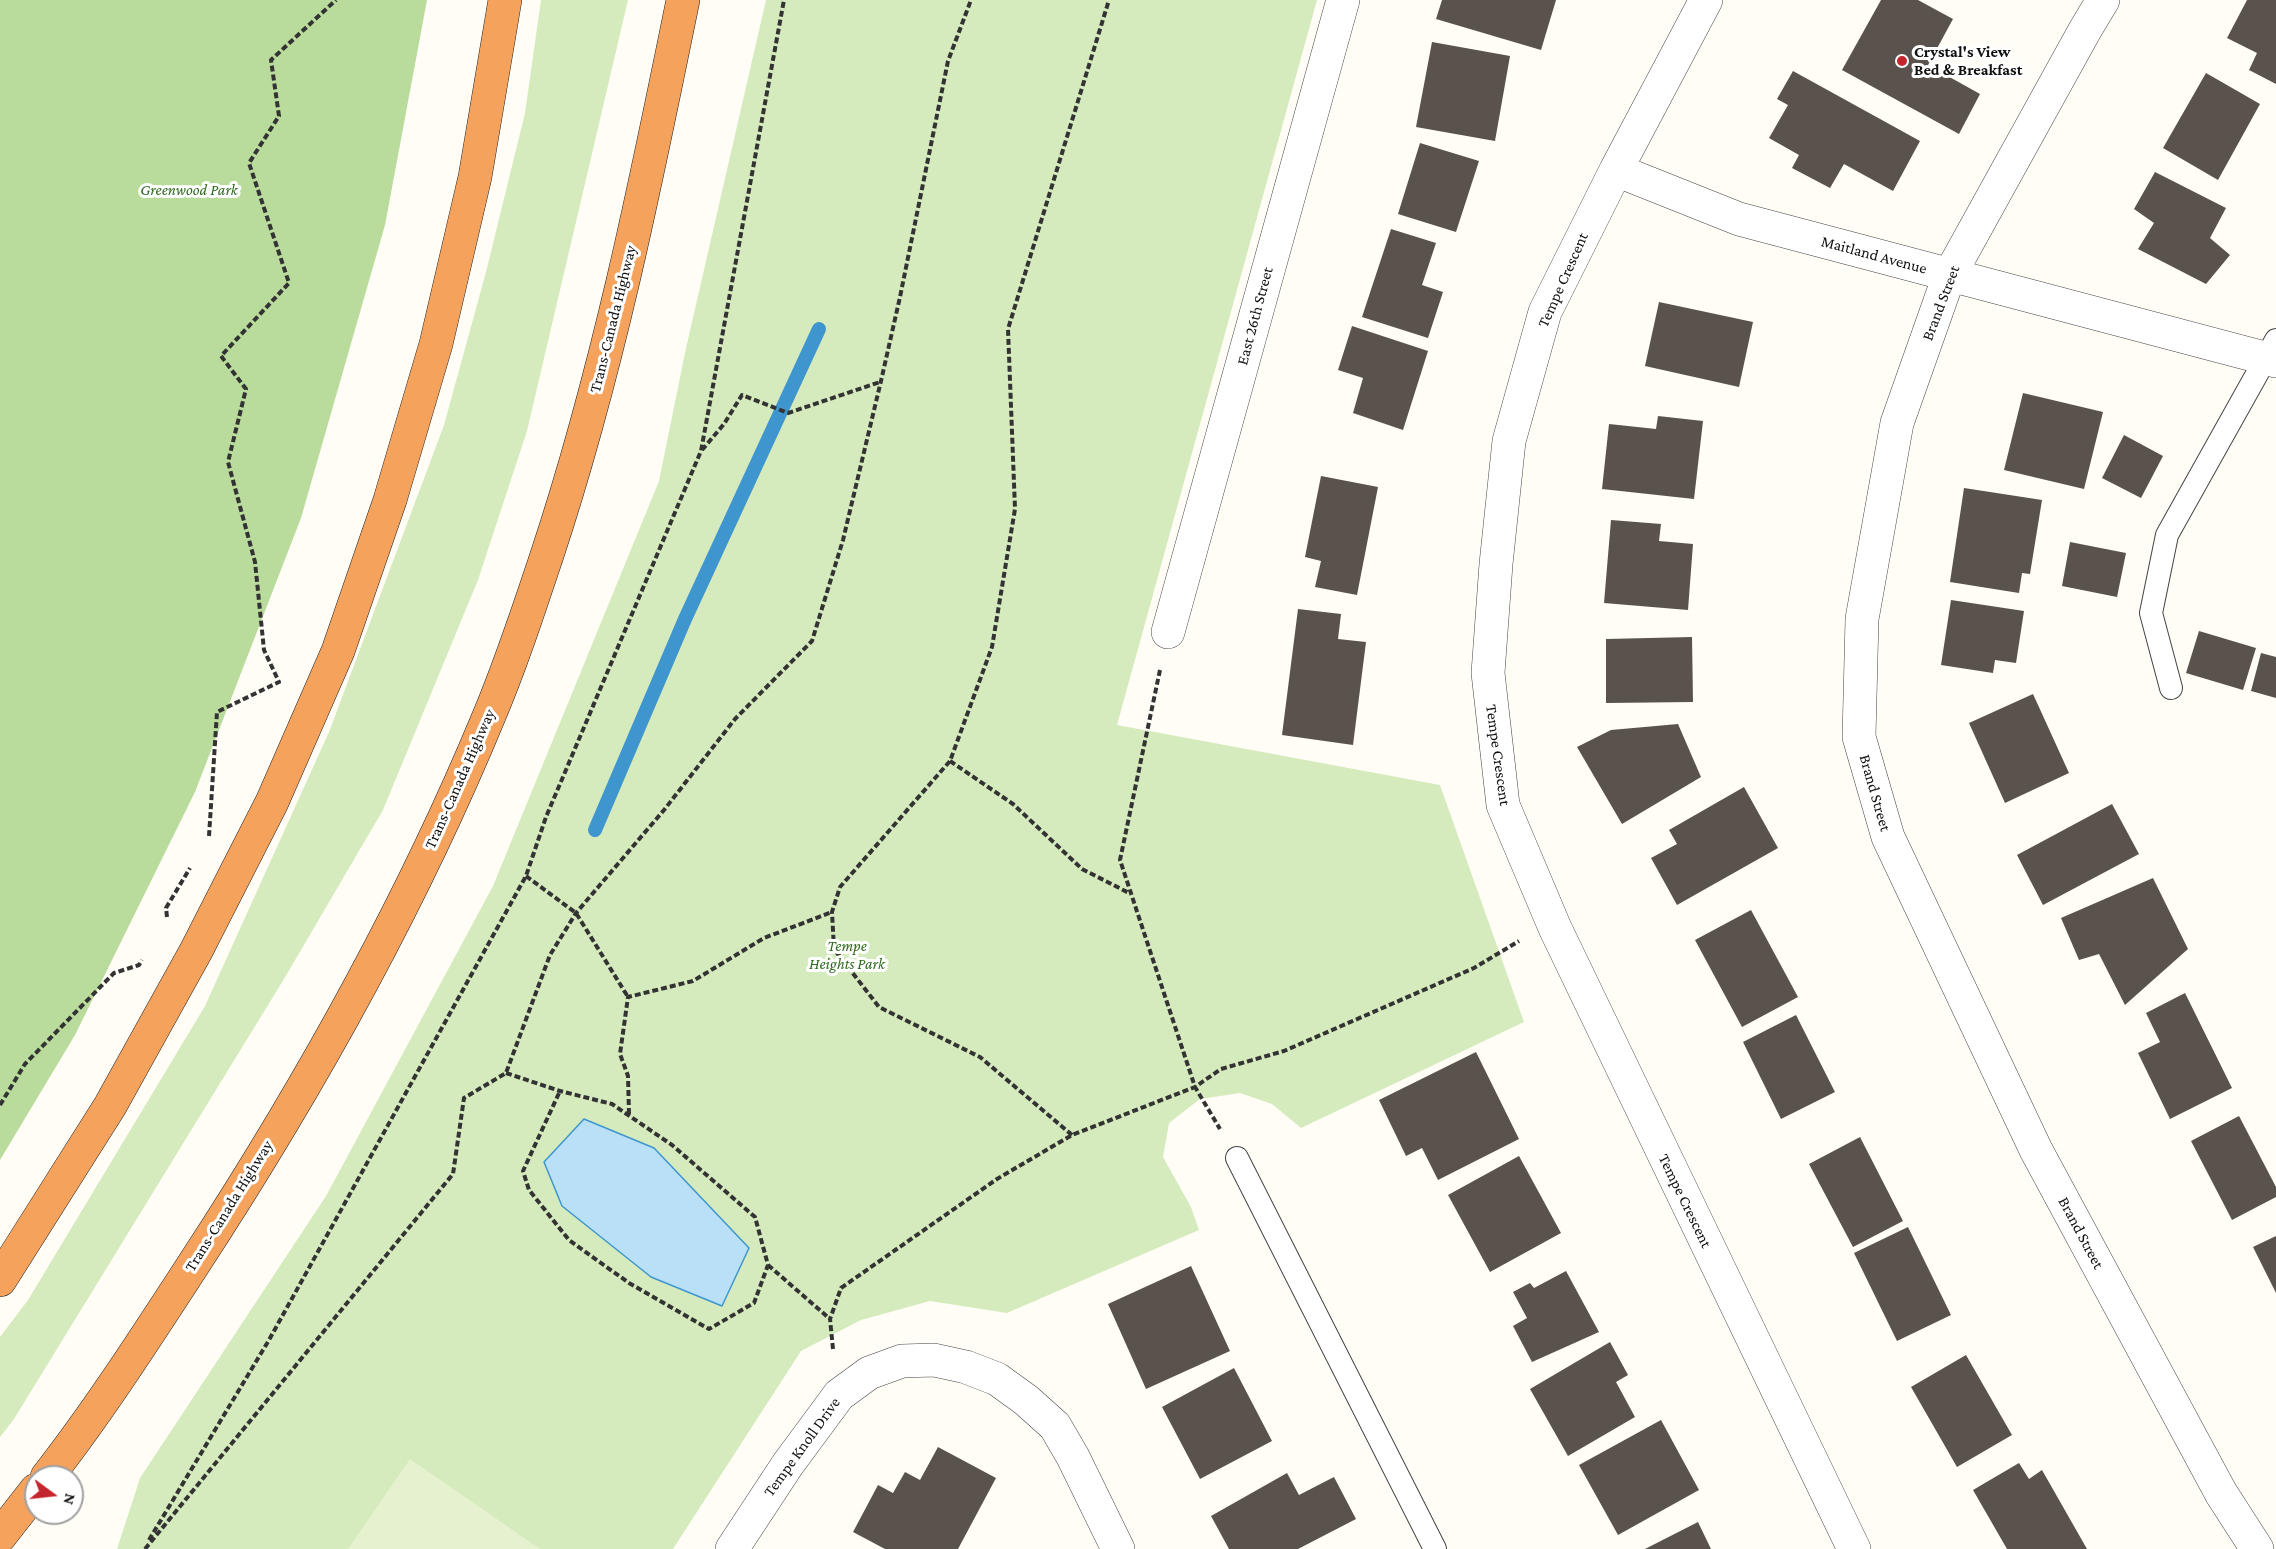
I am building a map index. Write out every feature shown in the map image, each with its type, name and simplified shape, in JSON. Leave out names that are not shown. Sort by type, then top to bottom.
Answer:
[{"type":"highway","points":[[0,1280],[110,1106],[196,951],[272,802],[338,651],[390,500],[436,344],[475,177],[505,0]]},
{"type":"highway","name":"Trans-Canada Highway","points":[[55,1465],[152,1328],[243,1187],[336,1031],[420,869],[490,714],[548,554],[597,388],[638,219],[683,0]]},
{"type":"highway","points":[[0,1536],[24,1505]]},
{"type":"street","name":"East 26th Street","points":[[1168,632],[1343,0]]},
{"type":"street","name":"Tempe Crescent","points":[[1706,0],[1616,170],[1545,312],[1509,441],[1496,564],[1488,673],[1503,805],[1555,928],[1854,1549]]},
{"type":"street","name":"Brand Street","points":[[2103,0],[1949,276],[1897,423],[1862,619],[1859,737],[1888,837],[2036,1150],[2221,1493],[2257,1549]]},
{"type":"street","name":"Maitland Avenue","points":[[1616,170],[1739,219],[1949,276],[2273,353]]},
{"type":"street","name":"Tempe Knoll Drive","points":[[732,1549],[788,1464],[839,1395],[869,1373],[902,1361],[934,1360],[966,1367],[997,1378],[1026,1400],[1054,1426],[1073,1457],[1118,1549]]},
{"type":"lane","points":[[2171,688],[2151,613],[2167,536],[2273,353]]},
{"type":"lane","points":[[1237,1158],[1435,1549]]},
{"type":"path","points":[[209,838],[217,712],[279,682],[264,650],[255,562],[228,462],[246,389],[221,356],[289,283],[249,162],[279,116],[271,60],[336,0]]},
{"type":"path","points":[[144,1549],[269,1340],[526,876],[546,817],[701,451],[784,0]]},
{"type":"path","points":[[144,1549],[453,1173],[464,1098],[506,1073],[550,955],[576,913],[664,810],[735,719],[812,641],[843,540],[900,297],[948,61],[971,0]]},
{"type":"path","points":[[1072,1135],[980,1057],[879,1007],[834,949],[832,912],[840,887],[950,761],[992,647],[1015,509],[1008,329],[1109,0]]},
{"type":"path","points":[[701,451],[724,424],[742,395],[788,413],[880,381]]},
{"type":"path","points":[[1168,632],[1120,860],[1195,1087],[1237,1158]]},
{"type":"path","points":[[950,761],[1013,804],[1082,868],[1131,894]]},
{"type":"path","points":[[169,927],[166,908],[190,868]]},
{"type":"path","points":[[526,876],[576,913],[628,997],[620,1054],[628,1076],[628,1115]]},
{"type":"path","points":[[628,997],[693,981],[764,938],[832,912]]},
{"type":"path","points":[[839,1395],[830,1319],[841,1288],[997,1179],[1072,1135],[1195,1087],[1221,1069],[1284,1051],[1474,968],[1520,941]]},
{"type":"path","points":[[0,1105],[25,1064],[114,973],[139,965],[145,957]]},
{"type":"path","points":[[506,1073],[561,1091],[612,1104],[672,1145],[755,1217],[768,1265],[830,1319]]},
{"type":"path","points":[[561,1091],[523,1171],[529,1190],[569,1240],[629,1283],[710,1329],[754,1303],[768,1265]]},
{"type":"green space","name":"Greenwood Park","points":[[0,0],[427,0],[385,225],[301,518],[195,792],[75,1035],[0,1160]]},
{"type":"green space","points":[[541,0],[628,0],[527,431],[478,580],[383,810],[284,979],[14,1419],[0,1437],[0,1337],[28,1300],[205,1006],[329,732],[444,425],[486,272],[525,113]]},
{"type":"green space","name":"Tempe Heights Park","points":[[766,0],[1317,0],[1117,725],[1440,785],[1524,1022],[1301,1128],[1272,1104],[1240,1093],[1200,1099],[1169,1123],[1163,1157],[1191,1207],[1199,1230],[1007,1313],[930,1301],[861,1320],[801,1351],[673,1549],[117,1549],[140,1478],[326,1196],[493,886],[659,481],[686,348]]},
{"type":"green space","points":[[410,1459],[540,1549],[348,1549]]},
{"type":"water","points":[[584,1119],[654,1148],[749,1248],[722,1306],[651,1277],[562,1206],[544,1162]]},
{"type":"building","points":[[1442,0],[1556,0],[1541,50],[1436,19]]},
{"type":"building","points":[[1881,0],[1918,0],[1953,19],[1928,65],[1980,94],[1959,134],[1842,70]]},
{"type":"building","points":[[2247,0],[2276,0],[2276,84],[2249,70],[2257,53],[2227,38]]},
{"type":"building","points":[[1432,42],[1510,56],[1495,141],[1416,127]]},
{"type":"building","points":[[1793,71],[1920,141],[1893,191],[1844,164],[1830,188],[1792,168],[1799,155],[1769,138],[1788,105],[1777,99]]},
{"type":"building","points":[[2206,73],[2260,104],[2218,180],[2163,148]]},
{"type":"building","points":[[1420,143],[1479,161],[1456,232],[1398,214]]},
{"type":"building","points":[[2155,172],[2226,208],[2210,238],[2230,255],[2206,284],[2138,249],[2154,223],[2134,209]]},
{"type":"building","points":[[1391,229],[1436,243],[1422,285],[1443,292],[1428,338],[1362,317]]},
{"type":"building","points":[[1659,302],[1753,322],[1739,387],[1645,366]]},
{"type":"building","points":[[1352,326],[1428,351],[1403,430],[1353,413],[1363,378],[1338,370]]},
{"type":"building","points":[[2023,393],[2103,412],[2084,489],[2004,470]]},
{"type":"building","points":[[1658,416],[1703,421],[1694,499],[1602,489],[1609,424],[1656,429]]},
{"type":"building","points":[[2124,435],[2163,456],[2141,498],[2102,478]]},
{"type":"building","points":[[1321,476],[1378,487],[1357,595],[1315,587],[1321,561],[1305,557]]},
{"type":"building","points":[[1964,488],[2042,500],[2030,574],[2022,573],[2019,593],[1950,582]]},
{"type":"building","points":[[1611,520],[1661,524],[1659,541],[1693,544],[1688,610],[1604,603]]},
{"type":"building","points":[[2070,542],[2126,553],[2117,597],[2062,586]]},
{"type":"building","points":[[1951,600],[2024,611],[2016,663],[1995,660],[1993,673],[1941,665]]},
{"type":"building","points":[[1298,609],[1341,614],[1338,639],[1366,642],[1353,745],[1282,735]]},
{"type":"building","points":[[2199,631],[2256,648],[2243,690],[2186,673]]},
{"type":"building","points":[[1692,637],[1693,702],[1606,703],[1606,639]]},
{"type":"building","points":[[2261,653],[2276,657],[2276,698],[2251,691]]},
{"type":"building","points":[[2033,694],[2069,773],[2005,803],[1969,723]]},
{"type":"building","points":[[1678,724],[1701,777],[1622,824],[1577,747],[1611,730]]},
{"type":"building","points":[[1744,787],[1778,848],[1677,905],[1651,858],[1677,844],[1669,830]]},
{"type":"building","points":[[2112,804],[2139,854],[2043,905],[2017,855]]},
{"type":"building","points":[[2153,878],[2188,949],[2125,1005],[2099,954],[2079,960],[2061,918]]},
{"type":"building","points":[[1751,910],[1798,997],[1742,1027],[1695,940]]},
{"type":"building","points":[[2185,993],[2232,1088],[2170,1119],[2138,1053],[2160,1042],[2146,1013]]},
{"type":"building","points":[[1796,1015],[1835,1092],[1781,1119],[1743,1042]]},
{"type":"building","points":[[1476,1052],[1519,1139],[1438,1180],[1422,1148],[1406,1156],[1379,1100]]},
{"type":"building","points":[[2239,1116],[2276,1187],[2276,1197],[2232,1220],[2191,1141]]},
{"type":"building","points":[[1860,1137],[1903,1221],[1853,1247],[1809,1164]]},
{"type":"building","points":[[1519,1156],[1561,1233],[1490,1272],[1448,1195]]},
{"type":"building","points":[[1908,1227],[1951,1315],[1897,1341],[1854,1253]]},
{"type":"building","points":[[2276,1236],[2276,1293],[2253,1247]]},
{"type":"building","points":[[1191,1266],[1230,1351],[1146,1389],[1108,1304]]},
{"type":"building","points":[[1566,1271],[1599,1332],[1532,1362],[1513,1326],[1527,1318],[1513,1292],[1530,1283],[1534,1288]]},
{"type":"building","points":[[1610,1342],[1628,1375],[1616,1382],[1635,1417],[1568,1456],[1530,1389]]},
{"type":"building","points":[[1966,1355],[2012,1435],[1957,1467],[1911,1387]]},
{"type":"building","points":[[1234,1368],[1272,1441],[1200,1479],[1162,1407]]},
{"type":"building","points":[[1661,1420],[1699,1490],[1618,1535],[1579,1465]]},
{"type":"building","points":[[938,1447],[996,1478],[958,1549],[885,1549],[853,1532],[878,1485],[893,1493],[905,1472],[920,1480]]},
{"type":"building","points":[[2019,1463],[2029,1479],[2042,1470],[2087,1549],[2007,1549],[1973,1490]]},
{"type":"building","points":[[1287,1473],[1299,1495],[1334,1477],[1356,1519],[1298,1549],[1229,1549],[1211,1516]]},
{"type":"building","points":[[1698,1522],[1711,1549],[1645,1549]]},
{"type":"waterway","points":[[595,830],[685,619],[819,329]]},
{"type":"place","name":"Crystal's View Bed & Breakfast","points":[[1902,61]]}]
